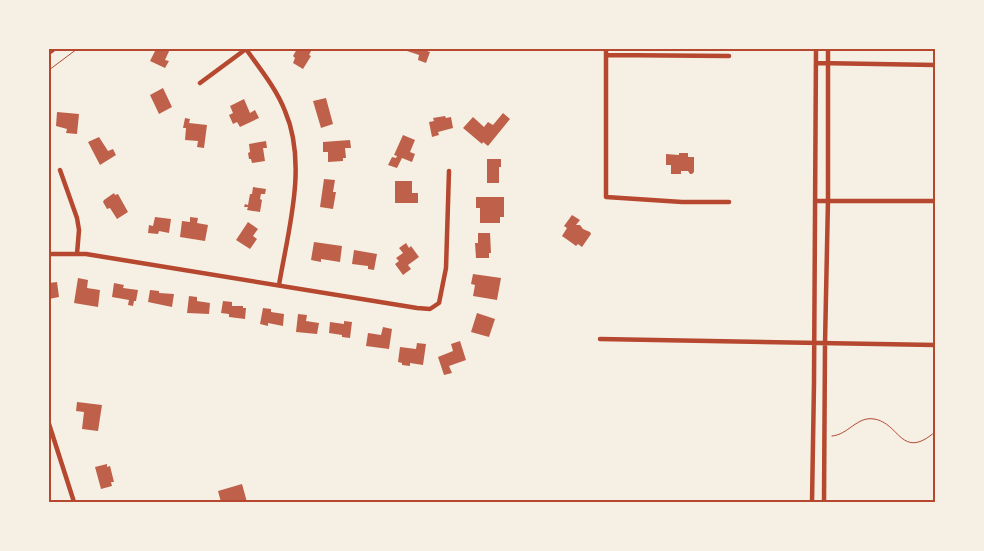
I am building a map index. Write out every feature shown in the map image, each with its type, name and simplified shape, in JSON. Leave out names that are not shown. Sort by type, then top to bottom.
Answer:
[{"type":"street","points":[[200,83],[246,49],[281,101],[290,124],[294,142],[295,178],[279,285]]},
{"type":"street","points":[[606,49],[606,197],[682,202],[729,202]]},
{"type":"street","points":[[812,502],[816,49]]},
{"type":"street","points":[[824,502],[828,49]]},
{"type":"street","points":[[606,55],[728,56]]},
{"type":"street","points":[[817,63],[935,66]]},
{"type":"street","points":[[60,170],[77,218],[79,230],[77,254]]},
{"type":"street","points":[[49,254],[77,254],[430,309],[439,303],[446,268],[449,171]]},
{"type":"street","points":[[815,201],[935,201]]},
{"type":"street","points":[[600,339],[935,345]]},
{"type":"street","points":[[49,424],[74,502]]},
{"type":"path","points":[[49,70],[76,49]]},
{"type":"path","points":[[828,436],[838,435],[858,422],[872,419],[885,424],[903,440],[909,442],[922,442],[935,432]]},
{"type":"building","points":[[156,49],[170,49],[165,60],[169,61],[165,68],[150,61]]},
{"type":"building","points":[[297,49],[312,49],[309,55],[311,56],[303,69],[293,63],[295,58],[293,56]]},
{"type":"building","points":[[401,49],[421,49],[430,52],[426,63],[418,60],[419,55]]},
{"type":"building","points":[[163,88],[172,107],[159,114],[150,95]]},
{"type":"building","points":[[326,98],[333,124],[321,128],[313,101]]},
{"type":"building","points":[[244,99],[250,113],[255,110],[259,118],[240,127],[237,122],[233,124],[229,115],[233,113],[230,106]]},
{"type":"building","points":[[57,112],[79,114],[77,134],[66,133],[67,129],[56,126]]},
{"type":"building","points":[[503,113],[510,119],[488,146],[483,142],[482,144],[463,128],[473,117],[484,127],[488,122],[493,125]]},
{"type":"building","points":[[445,116],[446,118],[451,117],[453,128],[438,132],[439,135],[432,137],[429,122],[434,121],[433,118]]},
{"type":"building","points":[[185,118],[190,119],[189,123],[207,125],[204,148],[197,147],[198,141],[185,140],[186,128],[183,128]]},
{"type":"building","points":[[403,135],[415,140],[410,152],[415,154],[412,162],[402,158],[397,168],[388,165],[392,157],[396,158],[397,156],[394,155]]},
{"type":"building","points":[[99,137],[108,151],[113,149],[116,155],[100,165],[88,142]]},
{"type":"building","points":[[350,140],[351,148],[345,148],[346,158],[343,158],[343,161],[328,162],[328,152],[323,152],[323,142]]},
{"type":"building","points":[[266,141],[267,148],[263,148],[265,161],[252,163],[248,153],[250,152],[249,144]]},
{"type":"building","points":[[679,153],[688,153],[688,157],[694,157],[694,172],[692,174],[688,171],[681,171],[681,174],[671,174],[671,165],[666,165],[666,154],[679,155]]},
{"type":"building","points":[[487,159],[501,159],[499,183],[487,183]]},
{"type":"building","points":[[324,179],[335,180],[333,192],[336,192],[333,209],[320,207]]},
{"type":"building","points":[[395,181],[412,181],[412,193],[418,193],[418,203],[395,203]]},
{"type":"building","points":[[253,187],[266,189],[265,194],[261,194],[260,212],[247,210],[248,207],[244,207],[245,204],[248,205]]},
{"type":"building","points":[[114,193],[115,195],[118,194],[128,212],[117,219],[110,208],[107,209],[103,202]]},
{"type":"building","points":[[476,197],[504,197],[504,217],[500,217],[500,223],[480,223],[480,208],[476,208]]},
{"type":"building","points":[[572,215],[580,220],[576,225],[580,225],[591,234],[582,247],[578,244],[576,246],[562,236],[567,228],[564,226]]},
{"type":"building","points":[[155,217],[171,219],[169,233],[159,231],[158,234],[148,233],[149,225],[153,226]]},
{"type":"building","points":[[190,217],[198,218],[197,223],[208,225],[205,241],[180,237],[182,221],[190,222]]},
{"type":"building","points":[[248,222],[258,229],[253,236],[257,239],[250,249],[236,240]]},
{"type":"building","points":[[478,233],[490,233],[491,253],[489,253],[489,258],[476,258],[475,243],[478,243]]},
{"type":"building","points":[[314,242],[342,246],[340,262],[321,259],[321,262],[311,260]]},
{"type":"building","points":[[406,243],[409,248],[411,246],[419,257],[408,265],[411,269],[403,275],[395,264],[399,261],[396,258],[403,253],[399,248]]},
{"type":"building","points":[[354,250],[377,254],[374,270],[368,269],[368,266],[352,264]]},
{"type":"building","points":[[473,274],[501,278],[497,300],[473,296],[475,285],[471,284]]},
{"type":"building","points":[[78,278],[88,280],[87,288],[100,290],[98,307],[74,303]]},
{"type":"building","points":[[57,282],[59,297],[49,299],[49,283]]},
{"type":"building","points":[[114,283],[124,285],[123,288],[138,290],[133,306],[128,305],[129,300],[112,297]]},
{"type":"building","points":[[150,290],[174,294],[172,307],[148,302]]},
{"type":"building","points":[[189,296],[197,297],[197,301],[210,303],[209,314],[187,313]]},
{"type":"building","points":[[223,301],[232,302],[232,306],[243,306],[243,308],[246,308],[245,319],[229,317],[229,314],[221,313]]},
{"type":"building","points":[[263,308],[271,309],[271,312],[284,314],[283,326],[268,323],[268,326],[260,324]]},
{"type":"building","points":[[477,313],[495,319],[489,337],[471,332]]},
{"type":"building","points":[[298,314],[307,315],[306,321],[319,323],[317,334],[296,332]]},
{"type":"building","points":[[344,321],[352,322],[350,338],[329,333],[330,322],[344,324]]},
{"type":"building","points":[[383,327],[392,329],[389,349],[366,346],[368,333],[381,335]]},
{"type":"building","points":[[460,341],[466,360],[449,366],[452,373],[444,375],[438,357],[453,351],[451,344]]},
{"type":"building","points":[[417,343],[426,344],[423,365],[410,363],[410,366],[402,365],[402,363],[398,362],[400,347],[416,349]]},
{"type":"building","points":[[77,402],[102,405],[98,431],[82,429],[84,412],[76,411]]},
{"type":"building","points":[[107,464],[107,467],[110,466],[114,482],[111,482],[112,486],[101,489],[95,467]]},
{"type":"building","points":[[242,484],[247,502],[221,502],[218,491]]}]
